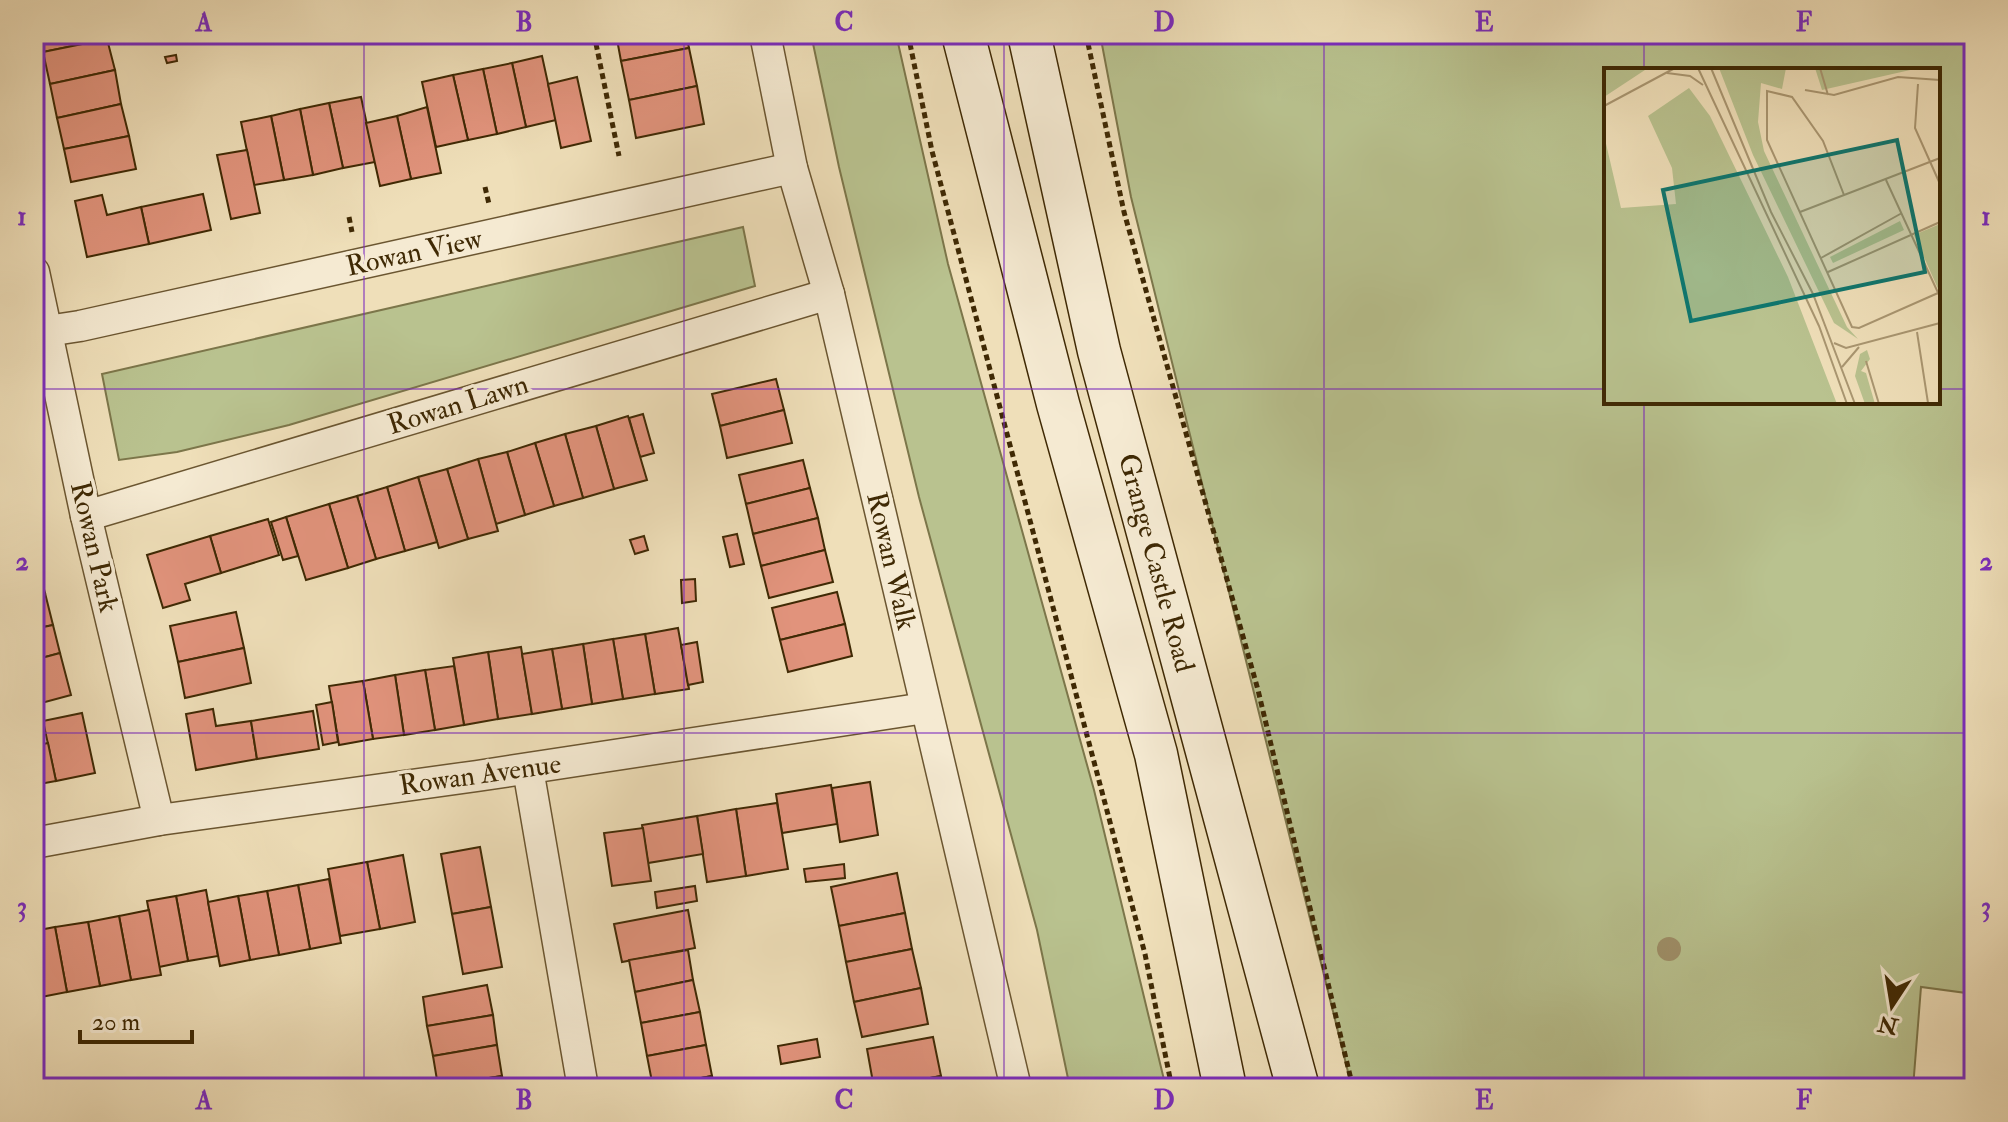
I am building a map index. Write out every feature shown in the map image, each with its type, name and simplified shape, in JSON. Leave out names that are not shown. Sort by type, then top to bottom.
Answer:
[{"type":"main road","name":"Grange Castle Road","points":[[963,34],[1058,404],[1156,754],[1225,1088]]},
{"type":"main road","name":"Grange Castle Road","points":[[1029,34],[1099,351],[1298,1088]]},
{"type":"street","name":"Rowan Walk","points":[[765,34],[792,168],[829,294],[1016,1088]]},
{"type":"street","name":"Rowan View","points":[[40,332],[80,326],[792,168]]},
{"type":"street","name":"Rowan Park","points":[[34,272],[40,332],[159,820]]},
{"type":"street","name":"Rowan Lawn","points":[[86,516],[829,294]]},
{"type":"street","name":"Rowan Avenue","points":[[34,843],[159,820],[528,769],[925,708]]},
{"type":"street","points":[[528,769],[583,1088]]},
{"type":"path","points":[[594,34],[619,156]]},
{"type":"path","points":[[908,34],[932,151],[1145,954],[1172,1088]]},
{"type":"path","points":[[1086,34],[1124,212],[1258,690],[1353,1088]]},
{"type":"green space","points":[[811,34],[896,34],[948,264],[1094,790],[1166,1088],[1070,1088],[1037,930],[919,497],[839,167]]},
{"type":"green space","points":[[1100,34],[1974,34],[1974,994],[1921,987],[1913,1088],[1352,1088],[1131,197]]},
{"type":"green space","points":[[743,227],[755,286],[289,425],[177,452],[119,460],[102,374]]},
{"type":"building","points":[[39,34],[106,34],[107,39],[43,52]]},
{"type":"building","points":[[616,34],[686,34],[689,48],[621,61]]},
{"type":"building","points":[[107,39],[115,70],[50,84],[43,52]]},
{"type":"building","points":[[689,48],[697,86],[629,100],[621,61]]},
{"type":"building","points":[[176,55],[177,61],[167,63],[165,57]]},
{"type":"building","points":[[542,56],[556,120],[526,127],[512,63]]},
{"type":"building","points":[[512,63],[526,127],[497,134],[483,69]]},
{"type":"building","points":[[483,69],[497,134],[468,140],[453,75]]},
{"type":"building","points":[[115,70],[121,104],[57,118],[50,84]]},
{"type":"building","points":[[453,75],[468,140],[436,147],[422,82]]},
{"type":"building","points":[[577,77],[591,141],[561,148],[548,84]]},
{"type":"building","points":[[697,86],[704,124],[636,138],[629,100]]},
{"type":"building","points":[[361,97],[375,162],[343,168],[329,103]]},
{"type":"building","points":[[329,103],[343,168],[313,175],[300,109]]},
{"type":"building","points":[[121,104],[129,136],[64,149],[57,118]]},
{"type":"building","points":[[427,107],[441,173],[411,179],[397,116]]},
{"type":"building","points":[[300,109],[313,175],[284,180],[271,116]]},
{"type":"building","points":[[271,116],[284,180],[254,185],[241,122]]},
{"type":"building","points":[[397,116],[411,179],[380,186],[366,123]]},
{"type":"building","points":[[129,136],[136,169],[71,182],[64,149]]},
{"type":"building","points":[[247,150],[260,213],[231,219],[217,155]]},
{"type":"building","points":[[203,194],[211,230],[149,244],[141,207]]},
{"type":"building","points":[[102,195],[107,215],[141,207],[149,244],[87,257],[75,201]]},
{"type":"building","points":[[776,379],[784,410],[720,426],[712,394]]},
{"type":"building","points":[[784,410],[792,443],[727,458],[720,426]]},
{"type":"building","points":[[643,414],[654,453],[640,457],[629,418]]},
{"type":"building","points":[[628,416],[647,480],[614,489],[596,426]]},
{"type":"building","points":[[596,426],[614,489],[583,498],[565,434]]},
{"type":"building","points":[[565,434],[583,498],[554,506],[535,443]]},
{"type":"building","points":[[535,443],[554,506],[525,515],[507,452]]},
{"type":"building","points":[[507,452],[525,515],[496,524],[478,459]]},
{"type":"building","points":[[478,459],[498,531],[468,539],[447,469]]},
{"type":"building","points":[[803,460],[810,488],[746,504],[739,475]]},
{"type":"building","points":[[447,469],[468,539],[439,548],[418,477]]},
{"type":"building","points":[[418,477],[437,542],[405,551],[387,487]]},
{"type":"building","points":[[387,487],[405,551],[376,559],[357,496]]},
{"type":"building","points":[[810,488],[818,518],[753,534],[746,504]]},
{"type":"building","points":[[357,496],[376,559],[348,568],[329,504]]},
{"type":"building","points":[[329,504],[348,568],[306,580],[286,517]]},
{"type":"building","points":[[286,517],[298,556],[283,560],[271,522]]},
{"type":"building","points":[[818,518],[825,550],[761,566],[753,534]]},
{"type":"building","points":[[268,519],[279,555],[221,573],[210,536]]},
{"type":"building","points":[[737,534],[744,564],[730,567],[723,537]]},
{"type":"building","points":[[210,536],[221,573],[185,584],[190,600],[163,608],[147,555]]},
{"type":"building","points":[[644,536],[648,550],[635,554],[630,540]]},
{"type":"building","points":[[825,550],[833,582],[769,598],[761,566]]},
{"type":"building","points":[[34,556],[45,593],[34,596]]},
{"type":"building","points":[[695,579],[696,601],[682,603],[681,580]]},
{"type":"building","points":[[837,592],[845,624],[780,640],[772,608]]},
{"type":"building","points":[[45,593],[53,625],[34,629],[34,596]]},
{"type":"building","points":[[236,612],[244,648],[178,662],[170,626]]},
{"type":"building","points":[[845,624],[852,656],[788,672],[780,640]]},
{"type":"building","points":[[53,625],[60,653],[34,660],[34,629]]},
{"type":"building","points":[[678,628],[689,689],[655,694],[645,634]]},
{"type":"building","points":[[645,634],[655,694],[623,699],[613,639]]},
{"type":"building","points":[[613,639],[623,699],[592,704],[583,644]]},
{"type":"building","points":[[697,642],[703,682],[688,685],[681,645]]},
{"type":"building","points":[[583,644],[592,704],[562,709],[552,649]]},
{"type":"building","points":[[521,647],[532,714],[498,719],[488,652]]},
{"type":"building","points":[[244,648],[251,683],[185,698],[178,662]]},
{"type":"building","points":[[552,649],[562,709],[532,714],[522,654]]},
{"type":"building","points":[[488,652],[498,719],[464,725],[453,658]]},
{"type":"building","points":[[60,653],[71,695],[34,705],[34,660]]},
{"type":"building","points":[[454,666],[464,725],[435,730],[425,670]]},
{"type":"building","points":[[425,670],[435,730],[404,735],[395,675]]},
{"type":"building","points":[[395,675],[404,735],[373,739],[363,681]]},
{"type":"building","points":[[363,681],[373,739],[339,745],[329,686]]},
{"type":"building","points":[[332,702],[338,742],[323,745],[316,705]]},
{"type":"building","points":[[213,709],[216,726],[251,721],[257,759],[196,770],[186,714]]},
{"type":"building","points":[[313,711],[319,749],[257,759],[251,721]]},
{"type":"building","points":[[82,713],[95,773],[56,781],[43,721]]},
{"type":"building","points":[[48,743],[56,781],[34,785],[34,746]]},
{"type":"building","points":[[870,782],[878,835],[840,842],[832,788]]},
{"type":"building","points":[[831,785],[837,824],[782,833],[776,794]]},
{"type":"building","points":[[777,803],[788,869],[746,876],[736,809]]},
{"type":"building","points":[[736,809],[746,876],[707,882],[697,816]]},
{"type":"building","points":[[697,816],[703,854],[648,863],[642,825]]},
{"type":"building","points":[[643,828],[651,881],[612,886],[604,833]]},
{"type":"building","points":[[480,847],[491,907],[452,914],[441,854]]},
{"type":"building","points":[[403,855],[415,922],[380,929],[367,862]]},
{"type":"building","points":[[367,862],[380,929],[340,936],[328,869]]},
{"type":"building","points":[[844,864],[845,878],[806,882],[804,869]]},
{"type":"building","points":[[897,873],[905,913],[839,926],[831,887]]},
{"type":"building","points":[[329,879],[341,943],[310,949],[298,885]]},
{"type":"building","points":[[298,885],[310,949],[279,955],[267,891]]},
{"type":"building","points":[[695,886],[697,901],[657,908],[655,892]]},
{"type":"building","points":[[206,890],[218,956],[188,961],[176,896]]},
{"type":"building","points":[[267,891],[279,955],[250,960],[238,896]]},
{"type":"building","points":[[176,896],[188,961],[159,967],[147,901]]},
{"type":"building","points":[[238,896],[250,960],[220,966],[208,902]]},
{"type":"building","points":[[491,907],[502,967],[463,974],[452,914]]},
{"type":"building","points":[[149,910],[161,975],[131,980],[119,916]]},
{"type":"building","points":[[688,910],[695,948],[622,962],[614,924]]},
{"type":"building","points":[[905,913],[912,949],[846,962],[839,926]]},
{"type":"building","points":[[119,916],[131,980],[100,986],[88,922]]},
{"type":"building","points":[[88,922],[100,986],[67,992],[55,927]]},
{"type":"building","points":[[55,927],[67,992],[36,998],[34,931]]},
{"type":"building","points":[[912,949],[921,988],[854,1002],[846,962]]},
{"type":"building","points":[[688,950],[693,980],[635,992],[629,960]]},
{"type":"building","points":[[693,980],[700,1012],[641,1023],[635,992]]},
{"type":"building","points":[[487,985],[493,1015],[427,1026],[423,997]]},
{"type":"building","points":[[921,988],[928,1024],[862,1037],[854,1002]]},
{"type":"building","points":[[700,1012],[706,1045],[647,1056],[641,1023]]},
{"type":"building","points":[[493,1015],[497,1045],[433,1056],[427,1026]]},
{"type":"building","points":[[933,1037],[941,1076],[874,1088],[867,1049]]},
{"type":"building","points":[[817,1039],[820,1057],[781,1064],[778,1046]]},
{"type":"building","points":[[497,1045],[502,1076],[438,1086],[433,1056]]},
{"type":"building","points":[[706,1045],[712,1076],[653,1087],[647,1056]]},
{"type":"building","points":[[502,1076],[504,1088],[438,1088],[438,1086]]},
{"type":"building","points":[[712,1076],[714,1088],[653,1087]]},
{"type":"building","points":[[941,1076],[943,1088],[879,1088]]}]
